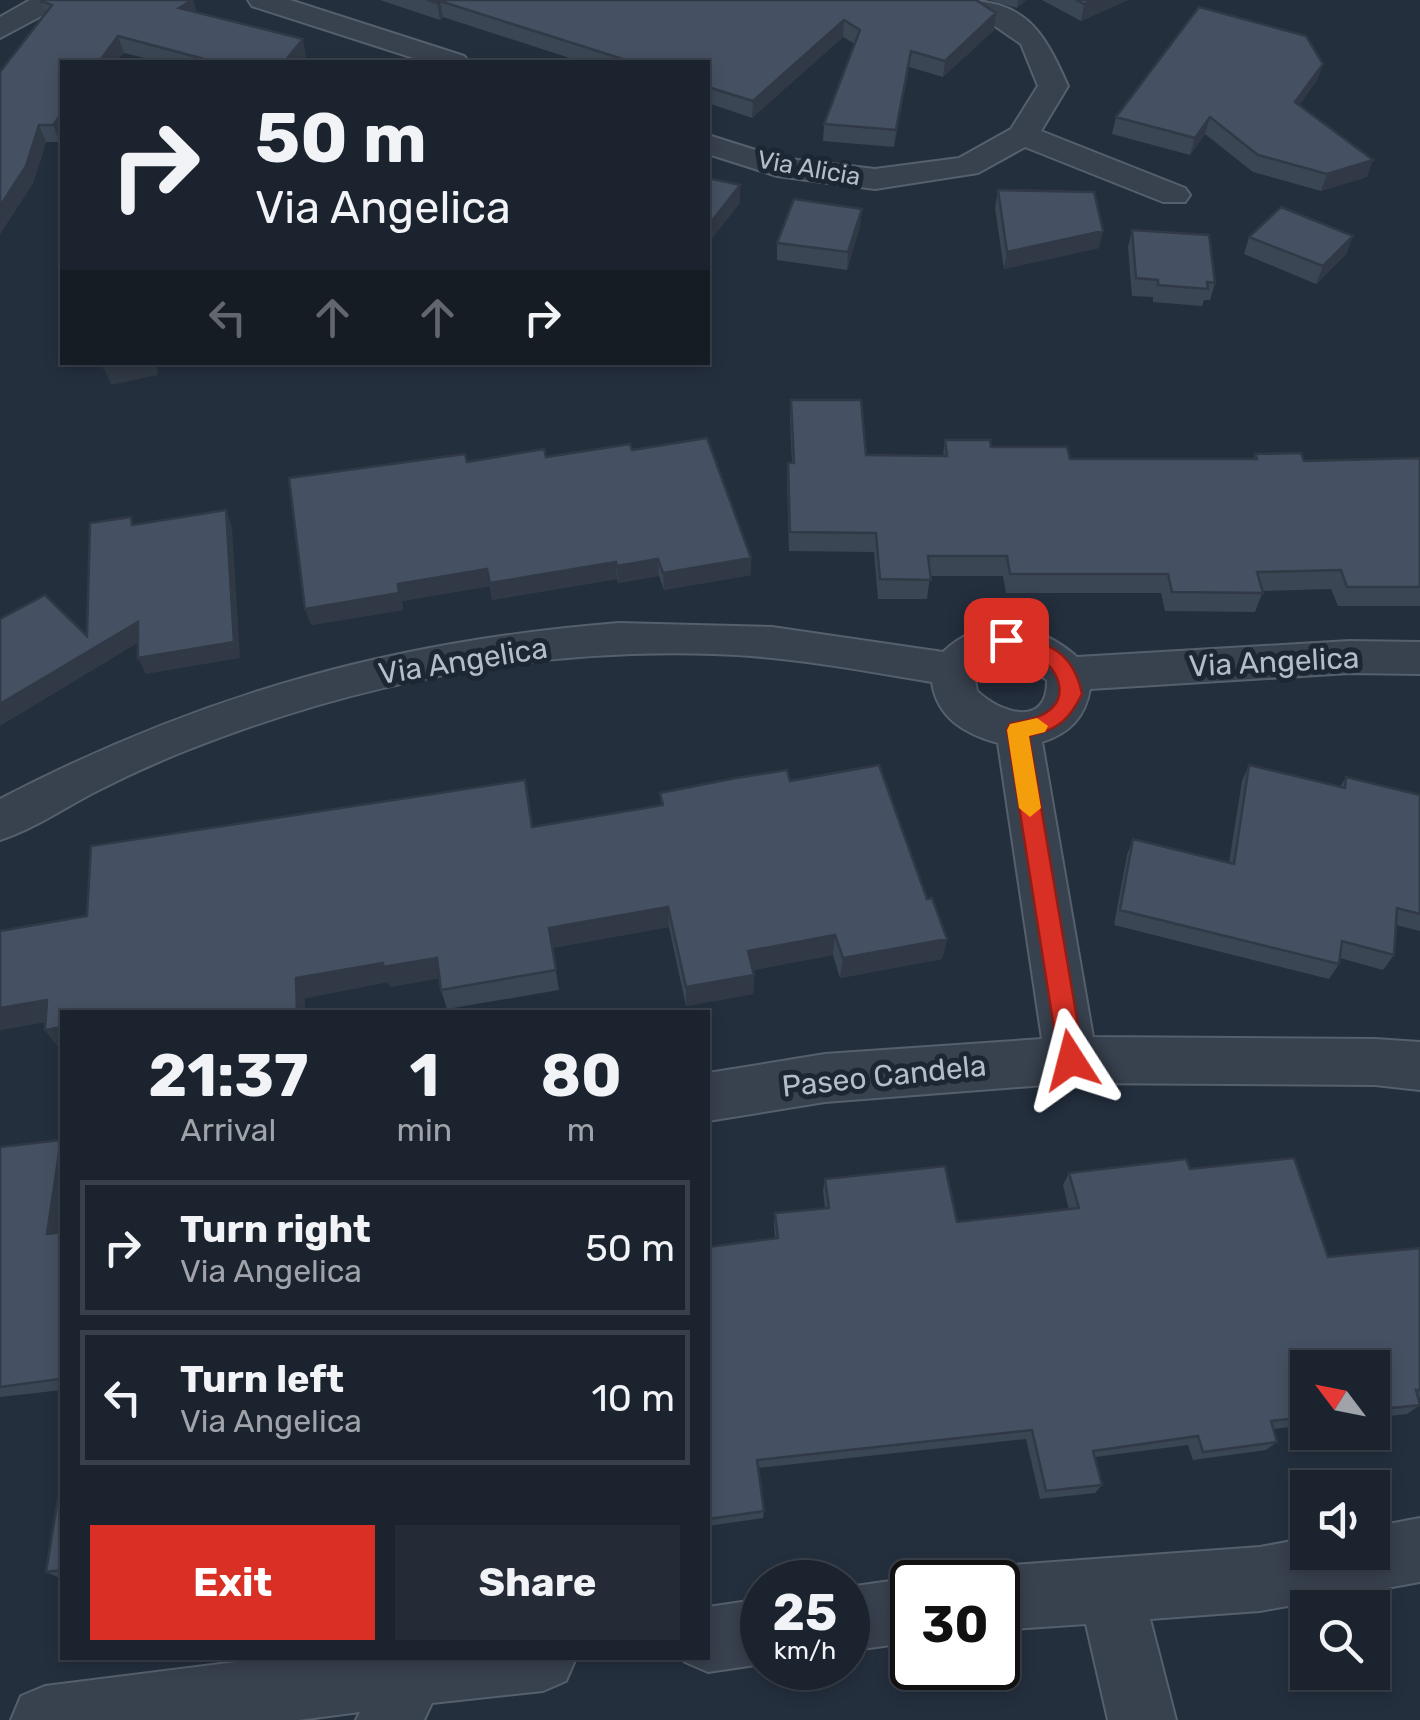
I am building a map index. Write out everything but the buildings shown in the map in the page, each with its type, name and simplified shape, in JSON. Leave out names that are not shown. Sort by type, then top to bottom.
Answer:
[{"type":"street","points":[[0,29],[50,0]]},
{"type":"street","points":[[262,0],[400,56],[436,60]]},
{"type":"street","points":[[971,0],[1033,40],[1053,86],[1024,135],[1174,196]]},
{"type":"street","name":"Via Alicia","points":[[710,145],[776,166],[875,179],[967,166],[1024,135]]},
{"type":"street","name":"Via Angelica","points":[[0,821],[78,778],[156,744],[350,680],[471,653],[593,641],[710,638],[812,646],[952,670]]},
{"type":"street","points":[[1006,640],[1043,649],[1068,674],[1072,694],[1063,712],[1044,725],[1018,730],[981,720],[956,698],[952,670],[972,648],[1006,640]]},
{"type":"street","name":"Via Angelica","points":[[1068,674],[1349,657],[1420,658]]},
{"type":"street","points":[[1018,730],[1071,1060]]},
{"type":"street","name":"Paseo Candela","points":[[710,1097],[825,1078],[1071,1060],[1375,1062],[1420,1066]]},
{"type":"street","points":[[1020,1596],[1260,1579],[1420,1550]]},
{"type":"street","points":[[1110,1590],[1142,1720]]},
{"type":"street","points":[[710,1639],[740,1635]]},
{"type":"street","points":[[45,1720],[401,1696],[535,1660]]},
{"type":"slow traffic","points":[[1030,808],[1018,730],[1037,726]]},
{"type":"route","points":[[1006,640],[1043,649],[1068,674],[1072,694],[1063,712],[1044,725],[1018,730],[1071,1060]]}]
